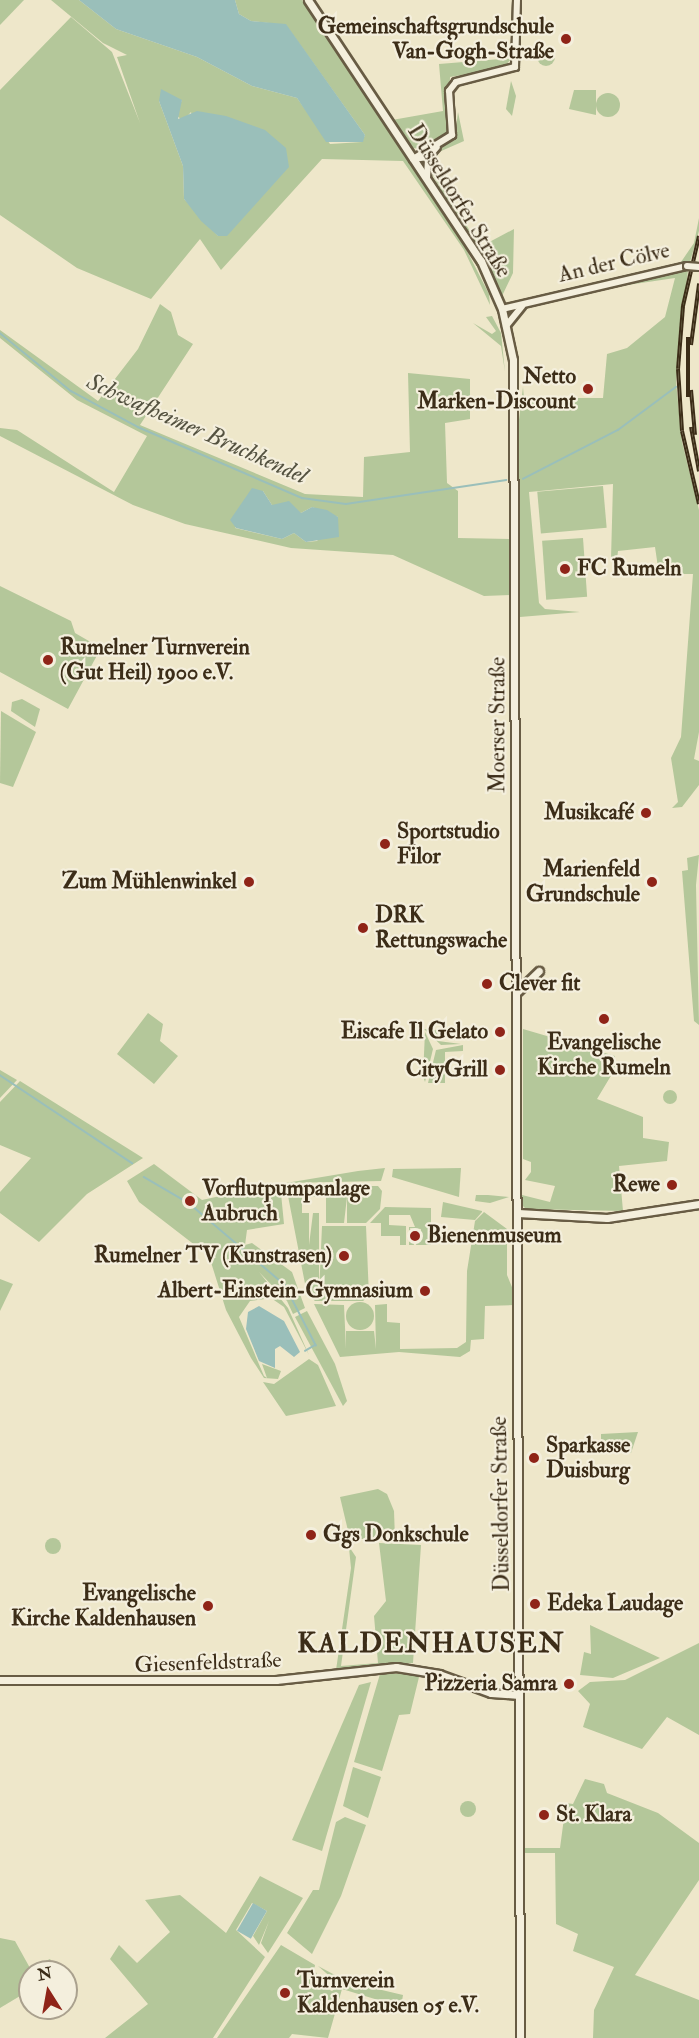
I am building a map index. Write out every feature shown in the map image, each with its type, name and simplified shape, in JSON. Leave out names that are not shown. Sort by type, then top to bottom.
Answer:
[{"type":"main road","name":"Düsseldorfer Straße","points":[[308,0],[480,261],[502,309],[513,360],[515,479]]},
{"type":"main road","name":"Moerser Straße","points":[[515,479],[517,970]]},
{"type":"main road","name":"Düsseldorfer Straße","points":[[517,970],[520,2038]]},
{"type":"main road","points":[[517,993],[539,971]]},
{"type":"main road","points":[[518,1213],[607,1218],[699,1203]]},
{"type":"main road","name":"Giesenfeldstraße","points":[[0,1680],[62,1684],[287,1679],[396,1667],[439,1674],[491,1693],[519,1695]]},
{"type":"street","points":[[427,178],[428,157],[453,130],[449,96],[453,84],[515,67],[517,0]]},
{"type":"street","points":[[413,159],[437,146]]},
{"type":"street","points":[[413,159],[428,157]]},
{"type":"street","name":"An der Cölve","points":[[502,309],[687,266],[699,267]]},
{"type":"street","name":"An der Cölve","points":[[507,326],[514,311],[538,300]]},
{"type":"green space","points":[[0,0],[24,0],[0,25]]},
{"type":"green space","points":[[51,0],[79,0],[116,29],[197,57],[252,86],[297,98],[330,144],[362,142],[365,135],[286,25],[251,21],[239,14],[235,0],[302,0],[466,249],[489,294],[490,305],[464,250],[403,161],[322,159],[221,270],[200,239],[151,299],[77,268],[0,215],[0,90],[71,17],[112,52],[140,123],[117,57],[127,55],[103,43]],"holes":[[[182,100],[175,114],[183,121],[191,112],[218,236],[184,199],[183,166],[159,101]]]},
{"type":"green space","points":[[303,0],[305,0],[408,157],[404,153]]},
{"type":"green space","points":[[311,0],[349,53],[379,99],[377,98]]},
{"type":"green space","points":[[546,48],[552,51],[555,57],[552,63],[546,66],[540,63],[537,57],[540,51]]},
{"type":"green space","points":[[512,58],[503,68],[450,77],[448,134],[424,149],[411,148],[392,120],[443,111],[439,64]]},
{"type":"green space","points":[[511,81],[516,96],[512,116],[506,109]]},
{"type":"green space","points":[[574,90],[596,90],[596,115],[569,109]]},
{"type":"green space","points":[[608,93],[616,97],[620,105],[616,113],[608,117],[600,113],[596,105],[600,97]]},
{"type":"green space","points":[[458,112],[464,141],[439,152],[431,169],[480,247],[514,229],[513,273],[502,296],[429,169],[431,157],[455,135]]},
{"type":"green space","points":[[408,157],[473,255],[494,299],[472,256]]},
{"type":"green space","points":[[699,218],[699,231],[690,262],[681,262],[694,243]]},
{"type":"green space","points":[[688,270],[676,382],[682,442],[699,510],[699,732],[694,759],[699,761],[699,785],[682,807],[672,808],[678,802],[671,758],[681,737],[693,574],[659,574],[655,547],[618,551],[617,559],[611,559],[613,484],[529,492],[539,603],[545,609],[580,612],[520,617],[517,436],[523,387],[524,398],[603,398],[607,354],[627,348],[665,317],[675,278],[580,292]]},
{"type":"green space","points":[[160,304],[171,312],[178,335],[193,344],[140,425],[305,494],[363,497],[364,457],[410,452],[408,373],[470,379],[470,419],[445,423],[447,483],[458,491],[458,538],[511,539],[510,595],[484,596],[393,555],[291,548],[185,524],[133,505],[0,436],[0,428],[17,430],[114,492],[147,436],[77,400],[0,338],[0,330],[98,401],[138,349]],"holes":[[[263,491],[272,505],[301,513],[312,507],[338,517],[317,541],[306,542],[294,533],[282,539],[235,528]]]},
{"type":"green space","points":[[492,316],[501,333],[505,372],[501,346],[473,323],[492,334],[496,331],[486,317]]},
{"type":"green space","points":[[603,486],[607,528],[541,534],[537,492]]},
{"type":"green space","name":"FC Rumeln","points":[[583,538],[587,597],[546,600],[542,541]]},
{"type":"green space","name":"Rumelner Turnverein (Gut Heil) 1900 e.V.","points":[[0,586],[71,621],[75,633],[101,648],[68,709],[0,672]]},
{"type":"green space","points":[[22,699],[40,709],[35,727],[11,711],[12,702]]},
{"type":"green space","points":[[1,711],[36,732],[13,787],[0,783]]},
{"type":"green space","points":[[699,855],[696,885],[699,1025],[694,1021],[682,871],[688,870],[687,858]]},
{"type":"green space","points":[[148,1013],[163,1024],[160,1041],[178,1056],[154,1084],[117,1054]]},
{"type":"green space","points":[[424,1029],[437,1030],[438,1041],[461,1044],[441,1045]]},
{"type":"green space","points":[[523,1029],[615,1056],[615,1069],[597,1099],[643,1117],[643,1138],[669,1142],[667,1161],[619,1166],[623,1211],[526,1209],[521,1204],[522,1195],[550,1202],[555,1186],[525,1180],[531,1172],[531,1162],[523,1159]]},
{"type":"green space","points":[[425,1032],[433,1049],[425,1082],[423,1076]]},
{"type":"green space","points":[[463,1045],[463,1051],[445,1052],[445,1083],[428,1083],[436,1050]]},
{"type":"green space","points":[[0,1070],[17,1080],[0,1098]]},
{"type":"green space","points":[[20,1081],[143,1158],[87,1194],[39,1242],[0,1213],[0,1192],[31,1158],[0,1145],[0,1102]]},
{"type":"green space","points":[[667,1090],[673,1090],[677,1097],[673,1104],[667,1104],[663,1100],[663,1094]]},
{"type":"green space","points":[[154,1164],[202,1200],[280,1183],[284,1224],[247,1230],[245,1245],[252,1243],[292,1272],[305,1308],[293,1314],[287,1301],[259,1272],[288,1308],[309,1355],[284,1307],[271,1298],[250,1301],[239,1317],[264,1376],[267,1378],[262,1364],[281,1371],[278,1379],[264,1378],[251,1358],[226,1310],[209,1256],[139,1202],[127,1181]]},
{"type":"green space","points":[[385,1168],[381,1181],[286,1183],[358,1171]]},
{"type":"green space","points":[[461,1168],[459,1197],[392,1177],[393,1169]]},
{"type":"green space","points":[[325,1186],[378,1186],[382,1191],[380,1209],[366,1223],[347,1223],[347,1197],[344,1223],[326,1223],[326,1197],[302,1196],[302,1213],[309,1213],[309,1245],[313,1213],[319,1213],[319,1294],[322,1226],[366,1226],[369,1296],[363,1301],[315,1301],[307,1294],[288,1196]]},
{"type":"green space","points":[[476,1195],[509,1197],[490,1203],[475,1201]]},
{"type":"green space","points":[[443,1202],[482,1212],[475,1220],[441,1217]]},
{"type":"green space","points":[[385,1207],[431,1208],[431,1245],[416,1245],[421,1229],[410,1228],[414,1245],[409,1245],[409,1227],[415,1227],[410,1215],[389,1215],[389,1225],[406,1226],[406,1245],[400,1245],[400,1236],[381,1236],[381,1223],[370,1223]]},
{"type":"green space","points":[[484,1212],[507,1229],[507,1275],[514,1292],[514,1305],[485,1306],[484,1339],[471,1340],[470,1351],[460,1357],[399,1352],[340,1357],[314,1304],[344,1305],[346,1349],[346,1331],[374,1331],[376,1349],[375,1305],[387,1304],[387,1322],[400,1323],[400,1349],[457,1348],[466,1342],[467,1271],[475,1221]]},
{"type":"green space","points":[[0,1279],[13,1284],[0,1311]]},
{"type":"green space","points":[[360,1302],[370,1306],[374,1316],[370,1326],[360,1330],[350,1326],[346,1316],[350,1306]]},
{"type":"green space","points":[[307,1311],[335,1364],[347,1401],[343,1406],[295,1317]]},
{"type":"green space","points":[[309,1359],[318,1365],[336,1406],[286,1416],[263,1382],[274,1384]]},
{"type":"green space","points":[[638,1432],[631,1453],[601,1439],[601,1434]]},
{"type":"green space","points":[[378,1489],[387,1494],[394,1511],[395,1539],[350,1539],[340,1497]]},
{"type":"green space","points":[[50,1538],[56,1538],[61,1546],[59,1552],[50,1554],[45,1549],[45,1543]]},
{"type":"green space","points":[[346,1542],[356,1557],[341,1666],[378,1663],[374,1616],[386,1601],[379,1543],[421,1545],[413,1663],[336,1670],[351,1568],[349,1548]]},
{"type":"green space","points":[[590,1625],[660,1658],[613,1678],[580,1675],[584,1652],[591,1654]]},
{"type":"green space","points":[[699,1643],[699,1735],[667,1717],[642,1749],[583,1727],[590,1704],[578,1691],[590,1682],[625,1680]]},
{"type":"green space","points":[[420,1673],[410,1714],[399,1715],[382,1771],[354,1762],[380,1674]]},
{"type":"green space","points":[[371,1682],[322,1851],[292,1840],[359,1685]]},
{"type":"green space","points":[[353,1767],[381,1777],[368,1818],[343,1806]]},
{"type":"green space","points":[[585,1779],[604,1784],[607,1793],[658,1813],[699,1843],[699,1880],[635,1975],[699,2000],[699,2038],[593,2038],[594,2010],[614,1967],[573,1951],[578,1934],[556,1924],[555,1853],[525,1853],[525,1848],[560,1848],[566,1803],[573,1804]]},
{"type":"green space","points":[[468,1801],[474,1803],[476,1809],[474,1815],[468,1817],[462,1815],[460,1809],[462,1803]]},
{"type":"green space","points":[[345,1817],[366,1825],[341,1896],[312,1954],[287,1933],[313,1890],[319,1890],[336,1822]]},
{"type":"green space","points":[[260,1876],[303,1898],[268,1953],[261,1943],[269,1921],[259,1945],[253,1936],[267,1911],[252,1903],[236,1930],[265,1957],[213,2038],[105,2038],[148,2004],[110,1959],[119,1945],[137,1963],[170,1932],[145,1900],[180,1895],[226,1933]]},
{"type":"green space","points":[[0,1938],[15,1941],[26,1960],[18,1960],[18,1997],[0,2008]]},
{"type":"green space","name":"Turnverein Kaldenhausen 05 e.V.","points":[[281,1945],[315,1965],[312,1986],[316,1972],[321,1986],[332,1991],[340,1985],[318,1966],[348,1982],[403,1995],[401,2007],[342,1989],[328,2038],[292,2034],[289,2038],[217,2038]]},
{"type":"water","points":[[79,0],[235,0],[239,14],[251,21],[286,24],[365,135],[363,142],[326,142],[297,98],[252,86],[197,57],[116,29]]},
{"type":"water","points":[[161,89],[182,100],[178,119],[197,111],[226,116],[265,130],[286,148],[289,167],[227,236],[218,236],[201,221],[184,199],[183,166],[159,101]]},
{"type":"water","points":[[252,488],[263,491],[272,505],[289,501],[301,513],[312,507],[327,510],[338,517],[339,537],[306,542],[294,533],[282,539],[236,528],[230,520]]},
{"type":"water","points":[[259,1306],[284,1321],[300,1352],[294,1357],[280,1346],[275,1349],[275,1368],[259,1361],[246,1329],[248,1312]]},
{"type":"water","points":[[253,1903],[267,1911],[251,1939],[237,1931]]},
{"type":"waterway","name":"Schwafheimer Bruchkendel","points":[[0,333],[71,391],[138,427],[302,498],[346,504],[506,480]]},
{"type":"waterway","name":"Schwafheimer Bruchkendel","points":[[523,479],[618,430],[676,387]]},
{"type":"waterway","points":[[0,1075],[132,1163]]},
{"type":"waterway","points":[[144,1177],[187,1202]]},
{"type":"waterway","points":[[189,1203],[285,1285],[316,1345],[306,1351]]},
{"type":"railway","points":[[699,236],[683,306],[678,369],[682,431],[699,504]]},
{"type":"railway","points":[[691,345],[699,284]]},
{"type":"railway","points":[[688,337],[688,397]]},
{"type":"railway","points":[[691,390],[695,435]]},
{"type":"railway","points":[[691,427],[699,471]]},
{"type":"place","name":"Gemeinschaftsgrundschule Van-Gogh-Straße","points":[[566,39]]},
{"type":"place","name":"Netto Marken-Discount","points":[[588,389]]},
{"type":"place","name":"FC Rumeln","points":[[565,569]]},
{"type":"place","name":"Rumelner Turnverein (Gut Heil) 1900 e.V.","points":[[48,660]]},
{"type":"place","name":"Musikcafé","points":[[646,813]]},
{"type":"place","name":"Sportstudio Filor","points":[[385,844]]},
{"type":"place","name":"Zum Mühlenwinkel","points":[[249,882]]},
{"type":"place","name":"Marienfeld Grundschule","points":[[652,882]]},
{"type":"place","name":"DRK Rettungswache","points":[[363,928]]},
{"type":"place","name":"Clever fit","points":[[487,984]]},
{"type":"place","name":"Evangelische Kirche Rumeln","points":[[604,1019]]},
{"type":"place","name":"Eiscafe Il Gelato","points":[[500,1032]]},
{"type":"place","name":"CityGrill","points":[[500,1070]]},
{"type":"place","name":"Rewe","points":[[672,1185]]},
{"type":"place","name":"Vorflutpumpanlage Aubruch","points":[[190,1201]]},
{"type":"place","name":"Bienenmuseum","points":[[415,1236]]},
{"type":"place","name":"Rumelner TV (Kunstrasen)","points":[[344,1256]]},
{"type":"place","name":"Albert-Einstein-Gymnasium","points":[[425,1291]]},
{"type":"place","name":"Sparkasse Duisburg","points":[[534,1458]]},
{"type":"place","name":"Ggs Donkschule","points":[[311,1535]]},
{"type":"place","name":"Edeka Laudage","points":[[535,1604]]},
{"type":"place","name":"Evangelische Kirche Kaldenhausen","points":[[208,1606]]},
{"type":"place","name":"Pizzeria Samra","points":[[569,1684]]},
{"type":"place","name":"St. Klara","points":[[544,1815]]},
{"type":"place","name":"Turnverein Kaldenhausen 05 e.V.","points":[[285,1993]]},
{"type":"district","name":"KALDENHAUSEN","points":[[431,1644]]}]
